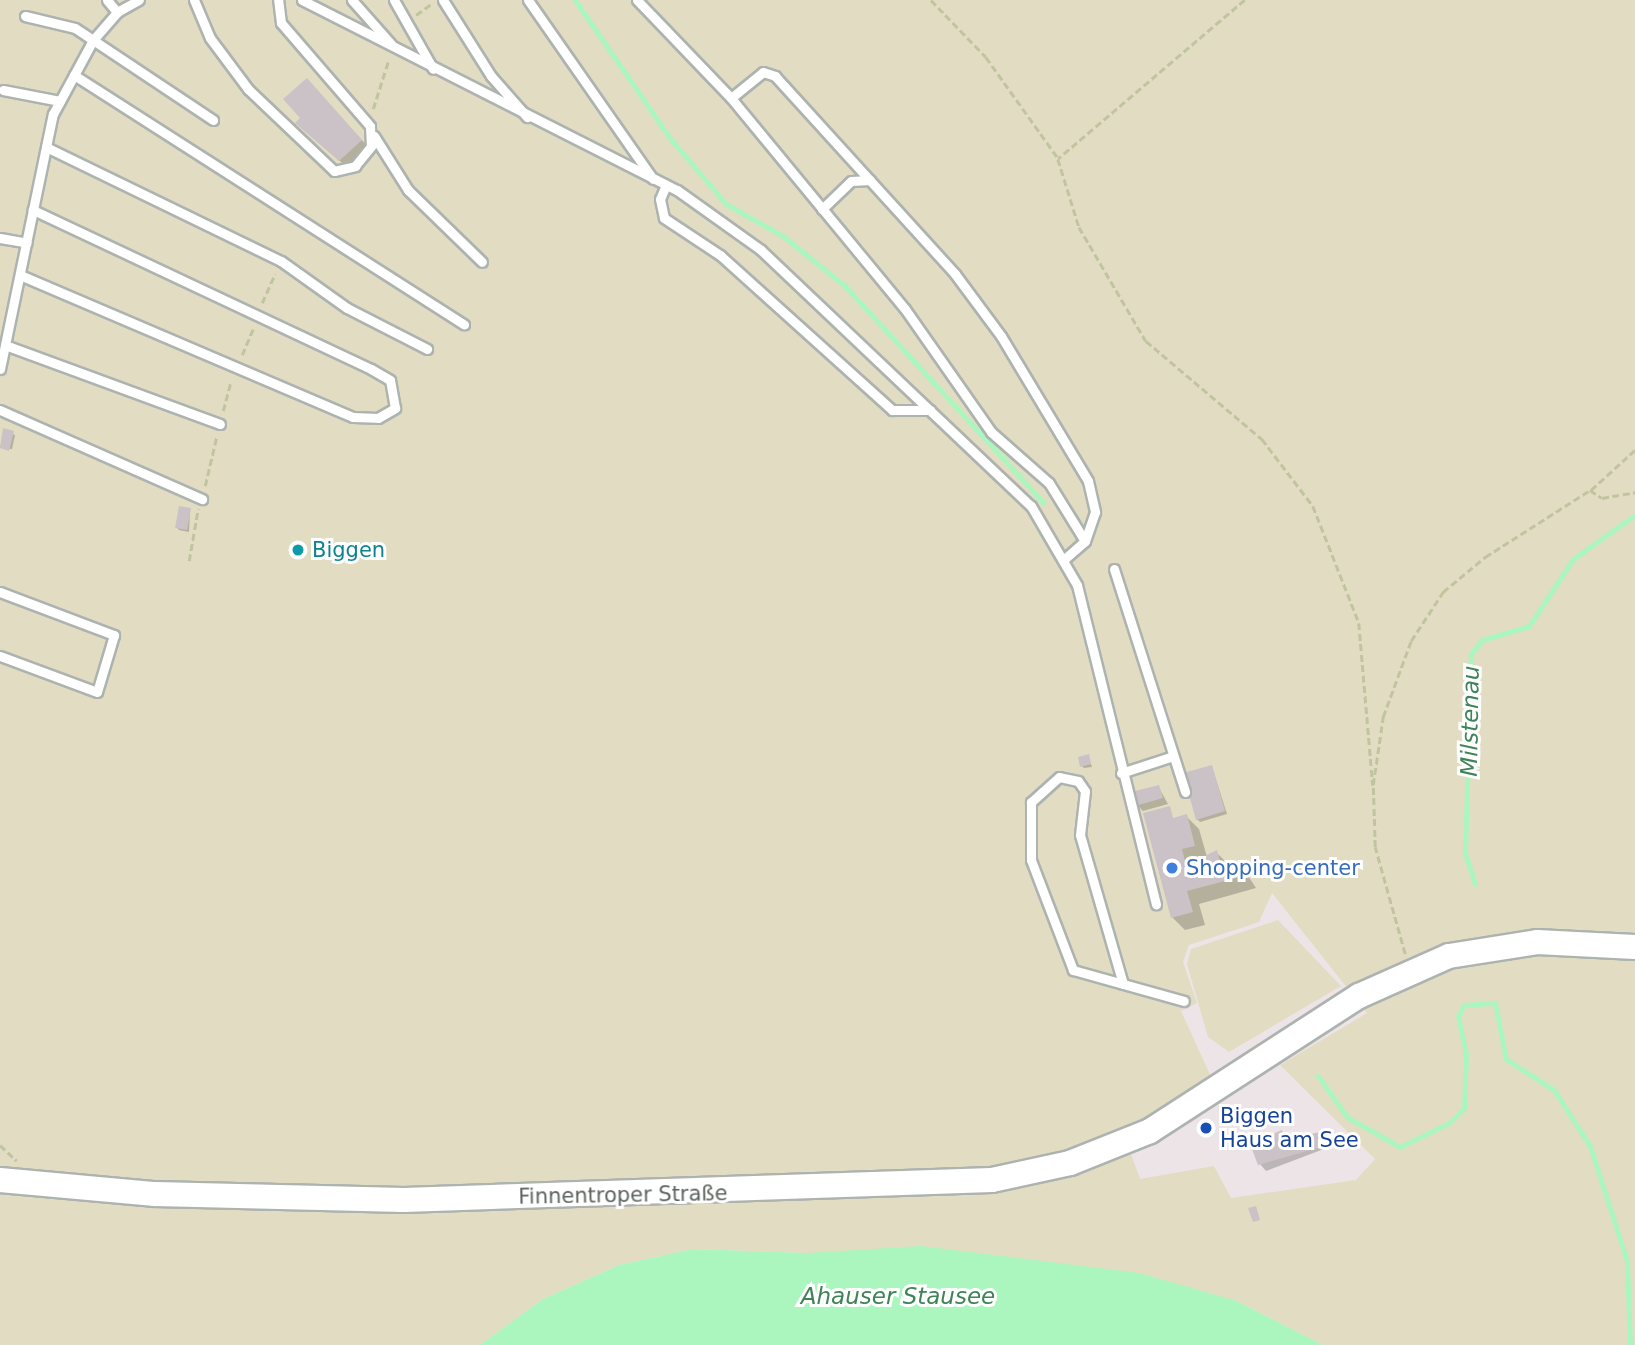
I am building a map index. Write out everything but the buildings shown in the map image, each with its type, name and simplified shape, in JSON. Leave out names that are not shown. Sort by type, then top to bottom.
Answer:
[{"type":"main road","name":"Finnentroper Straße","points":[[0,1180],[155,1194],[404,1200],[960,1184],[1052,1168],[1111,1148],[1225,1086],[1359,996],[1411,970],[1492,946],[1581,942],[1635,947]]},
{"type":"lane","points":[[107,0],[117,12]]},
{"type":"lane","points":[[0,369],[46,147],[60,101],[93,40],[117,12],[139,0]]},
{"type":"lane","points":[[194,0],[210,38],[248,89],[334,171],[355,166],[374,136]]},
{"type":"lane","points":[[278,0],[281,23],[370,126],[408,190],[482,262]]},
{"type":"lane","points":[[302,0],[530,121],[666,185],[761,250],[1031,506],[1077,585],[1121,773],[1156,904]]},
{"type":"lane","points":[[352,0],[394,48]]},
{"type":"lane","points":[[394,0],[434,70]]},
{"type":"lane","points":[[443,0],[491,76],[530,121]]},
{"type":"lane","points":[[528,0],[654,180]]},
{"type":"lane","points":[[637,0],[731,98],[926,336],[991,432],[1049,483],[1085,541]]},
{"type":"lane","points":[[25,16],[75,28],[213,120]]},
{"type":"lane","points":[[731,98],[762,72],[775,76],[870,180],[1001,336],[1088,481],[1095,512],[1085,541],[1063,560]]},
{"type":"lane","points":[[74,75],[464,324]]},
{"type":"lane","points":[[4,90],[60,101]]},
{"type":"lane","points":[[46,147],[281,261],[347,308],[427,349]]},
{"type":"lane","points":[[822,209],[851,181],[870,180]]},
{"type":"lane","points":[[666,185],[660,199],[664,219],[720,255],[892,410],[930,410]]},
{"type":"lane","points":[[20,275],[353,417],[378,418],[395,408],[390,380],[33,210]]},
{"type":"lane","points":[[0,239],[27,243]]},
{"type":"lane","points":[[5,345],[220,424]]},
{"type":"lane","points":[[0,410],[202,499]]},
{"type":"lane","points":[[1114,569],[1185,792]]},
{"type":"lane","points":[[0,592],[114,635],[97,692],[0,656]]},
{"type":"lane","points":[[1121,773],[1173,756]]},
{"type":"lane","points":[[1123,984],[1080,835],[1085,792],[1078,781],[1059,777],[1031,802],[1031,860],[1073,970],[1123,984],[1184,1001]]},
{"type":"path","points":[[931,0],[986,57],[1058,159],[1079,227],[1146,341],[1262,439],[1313,506],[1359,623],[1373,785],[1375,847],[1411,970]]},
{"type":"path","points":[[1058,159],[1245,0]]},
{"type":"path","points":[[370,126],[374,94],[394,48]]},
{"type":"path","points":[[189,561],[220,424],[236,368],[281,261]]},
{"type":"path","points":[[1373,785],[1392,692],[1411,641],[1443,592],[1485,557],[1590,490],[1635,450]]},
{"type":"path","points":[[1590,490],[1602,498],[1635,492]]},
{"type":"shaded area","points":[[0,0],[1635,0],[1635,1345],[1323,1345],[1237,1301],[807,1253],[693,1249],[619,1265],[543,1299],[480,1345],[0,1345]],"holes":[[[1272,893],[1367,1013],[1280,1065],[1375,1159],[1356,1180],[1231,1198],[1214,1166],[1140,1179],[1122,1129],[1165,1113],[1212,1079],[1181,1011],[1197,1003],[1183,962],[1189,945],[1259,922]]]},
{"type":"shaded area","points":[[1278,920],[1341,986],[1229,1052],[1208,1037],[1187,964],[1191,949]]},
{"type":"water","name":"Ahauser Stausee","points":[[921,1246],[1139,1273],[1237,1301],[1323,1345],[480,1345],[543,1299],[619,1265],[693,1249],[807,1253]]},
{"type":"waterway","points":[[575,0],[669,137],[726,204],[783,236],[845,286],[1044,503]]},
{"type":"waterway","name":"Milstenau","points":[[1475,884],[1465,853],[1471,654],[1482,640],[1529,626],[1573,559],[1635,515]]},
{"type":"waterway","name":"Milstenau","points":[[1318,1076],[1347,1117],[1400,1147],[1449,1123],[1464,1108],[1466,1054],[1458,1017],[1464,1005],[1495,1003],[1506,1059],[1554,1090],[1590,1146],[1627,1261],[1630,1345]]},
{"type":"place","name":"Biggen","points":[[298,550]]},
{"type":"place","name":"Shopping-center","points":[[1172,868]]},
{"type":"place","name":"Biggen Haus am See","points":[[1206,1128]]}]
